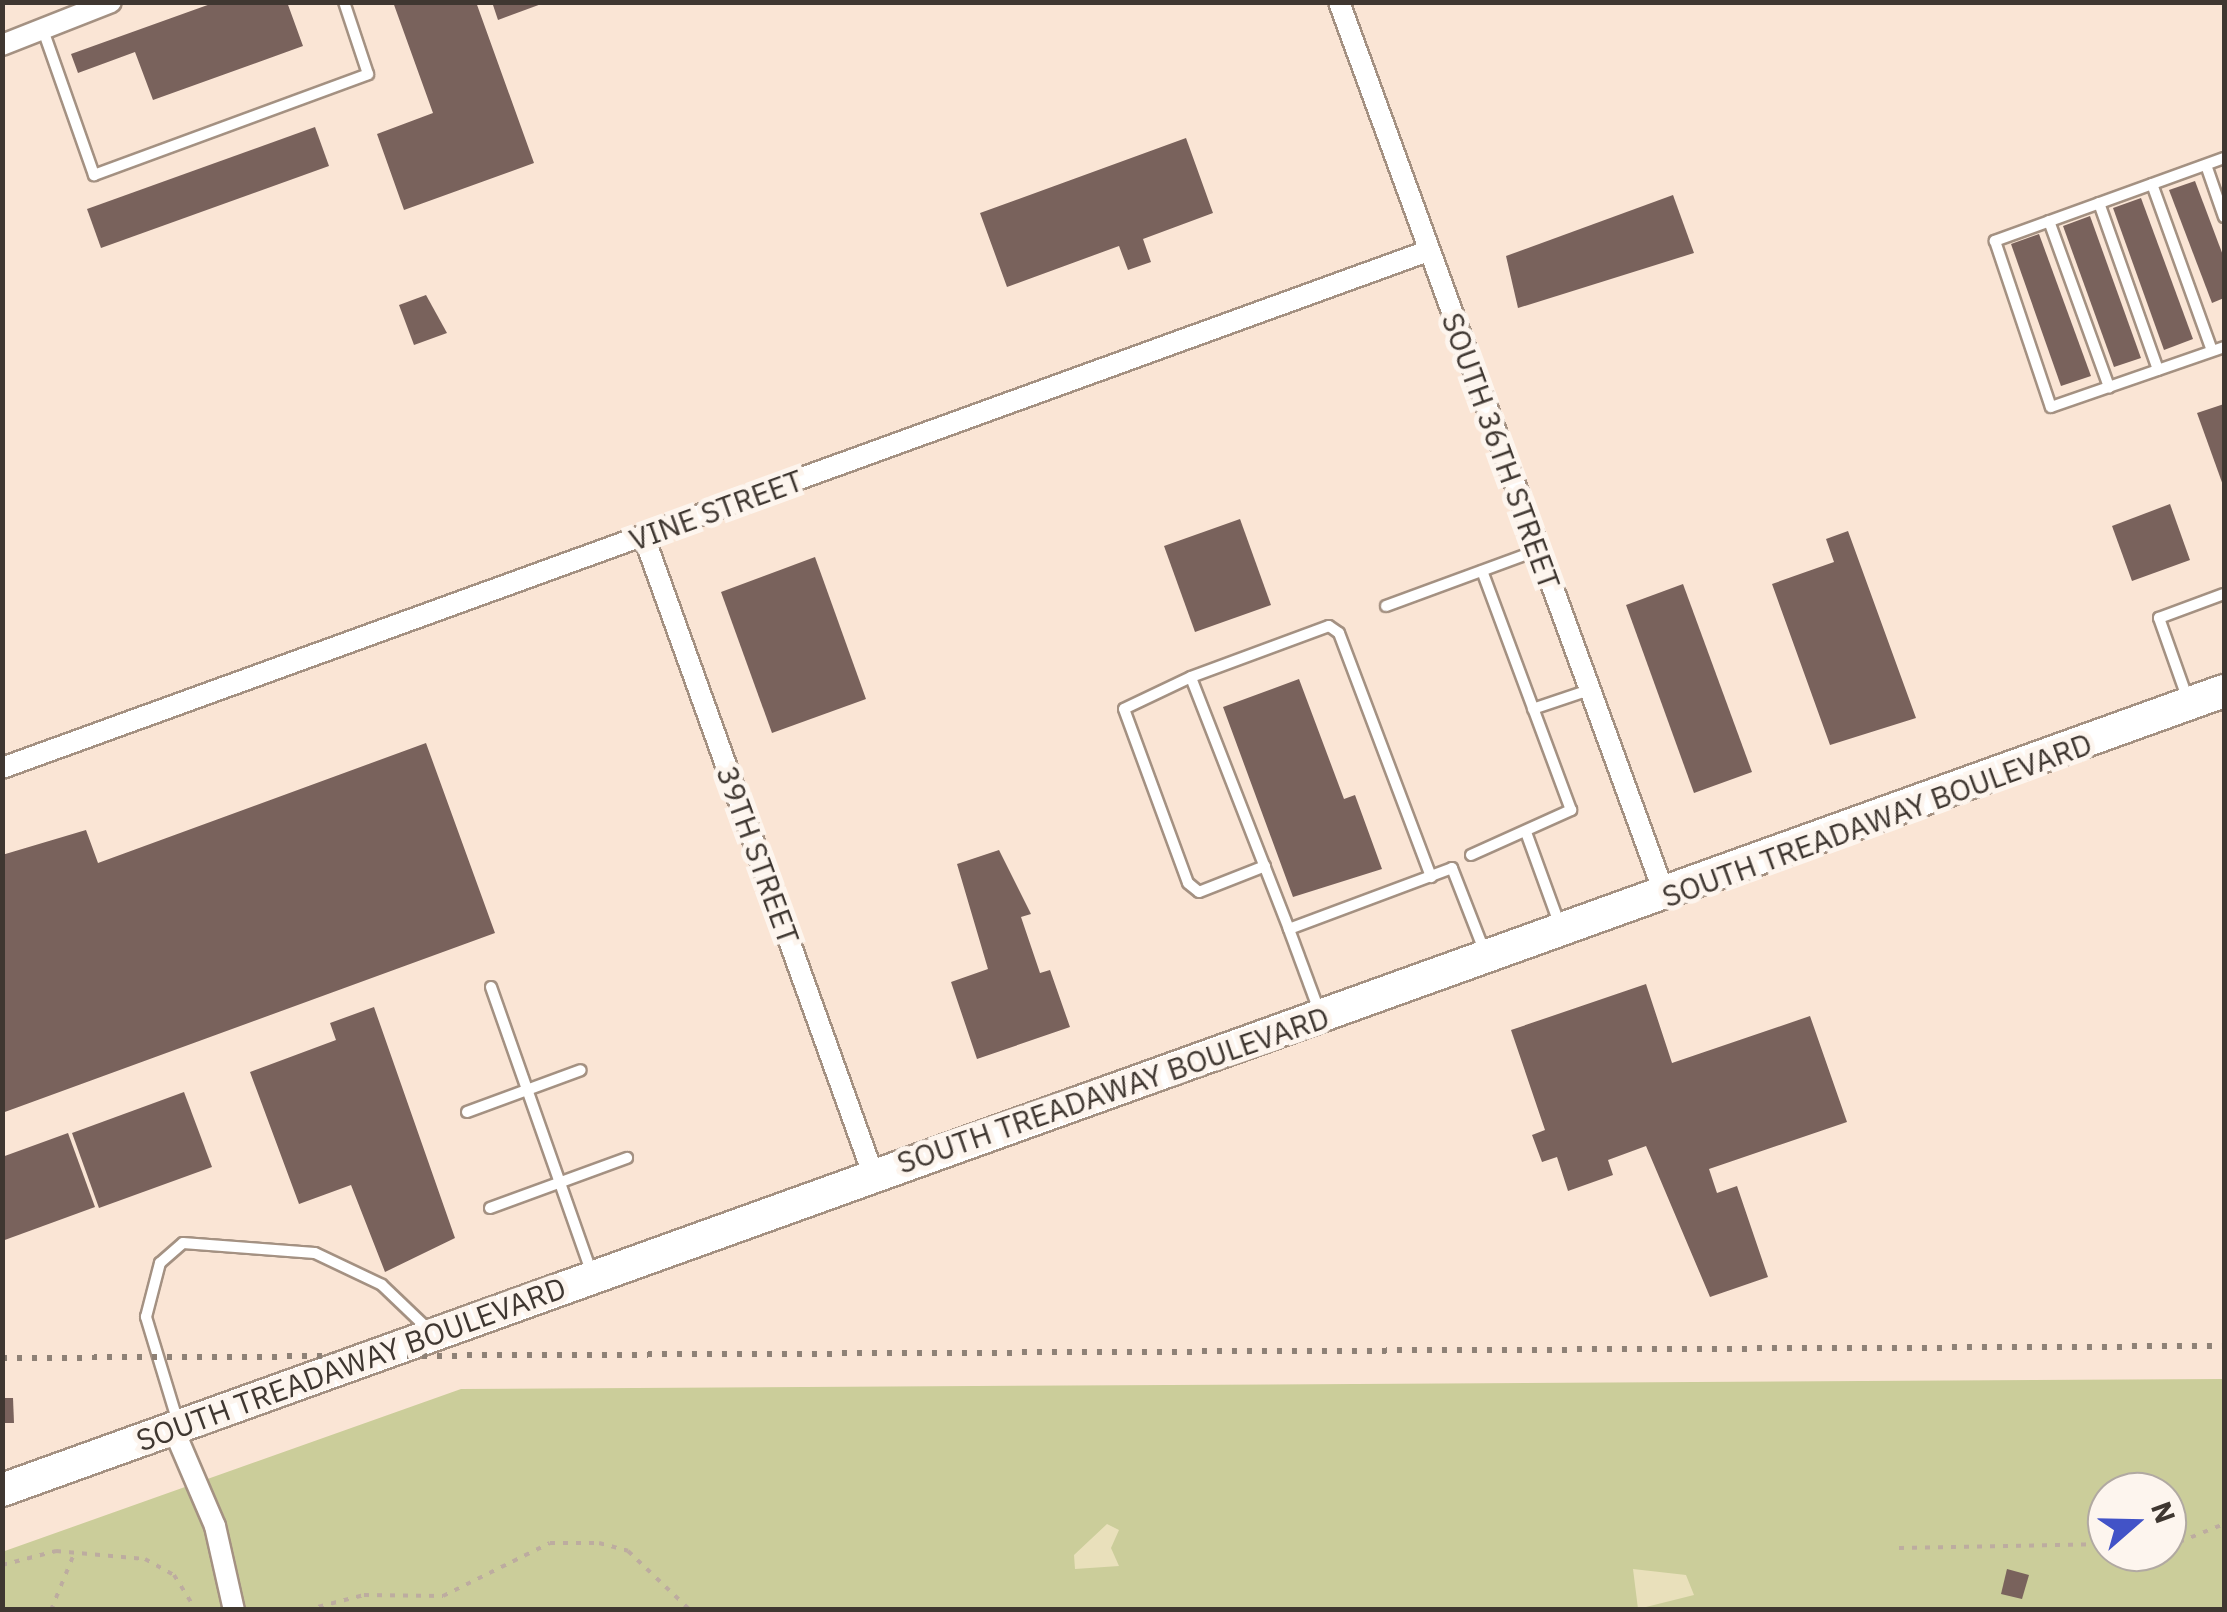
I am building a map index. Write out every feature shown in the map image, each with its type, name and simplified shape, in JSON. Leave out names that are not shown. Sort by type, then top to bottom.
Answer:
[{"type":"main road","name":"SOUTH TREADAWAY BOULEVARD","points":[[2,1490],[872,1174],[1666,898],[2224,691]]},
{"type":"street","points":[[2,45],[111,2]]},
{"type":"street","name":"SOUTH 36TH STREET","points":[[1339,2],[1666,898]]},
{"type":"street","name":"VINE STREET","points":[[2,768],[1428,251]]},
{"type":"street","name":"39TH STREET","points":[[644,537],[872,1174]]},
{"type":"street","points":[[176,1427],[215,1526],[234,1610]]},
{"type":"lane","points":[[42,30],[94,175],[368,74],[344,2]]},
{"type":"lane","points":[[2224,158],[1994,241],[2051,407],[2224,347]]},
{"type":"lane","points":[[2206,164],[2224,216]]},
{"type":"lane","points":[[2152,184],[2212,351]]},
{"type":"lane","points":[[2099,203],[2158,370]]},
{"type":"lane","points":[[2049,221],[2109,387]]},
{"type":"lane","points":[[1386,606],[1538,550]]},
{"type":"lane","points":[[1471,855],[1528,835],[1571,810],[1482,571]]},
{"type":"lane","points":[[2190,704],[2159,618],[2224,594]]},
{"type":"lane","points":[[1265,866],[1199,892],[1188,884],[1124,709],[1191,677],[1329,626],[1339,633],[1431,877]]},
{"type":"lane","points":[[1191,677],[1322,1018]]},
{"type":"lane","points":[[1533,709],[1589,690]]},
{"type":"lane","points":[[1528,835],[1563,934]]},
{"type":"lane","points":[[1289,928],[1452,868],[1488,960]]},
{"type":"lane","points":[[490,988],[593,1276]]},
{"type":"lane","points":[[467,1112],[581,1070]]},
{"type":"lane","points":[[490,1208],[627,1158]]},
{"type":"lane","points":[[176,1427],[146,1317],[160,1263],[184,1242],[315,1253],[382,1285],[433,1334]]},
{"type":"path","points":[[2187,1539],[2224,1524]]},
{"type":"path","points":[[306,1610],[364,1595],[442,1596],[550,1543],[599,1543],[628,1551],[690,1610]]},
{"type":"path","points":[[1899,1548],[2087,1544]]},
{"type":"path","points":[[2,1565],[34,1552],[144,1559],[174,1575],[196,1610]]},
{"type":"path","points":[[51,1610],[74,1554]]},
{"type":"green space","points":[[2224,1379],[2224,1609],[3,1610],[2,1552],[461,1389]]},
{"type":"sand","points":[[1107,1524],[1119,1530],[1111,1548],[1119,1566],[1075,1569],[1074,1555]]},
{"type":"sand","points":[[1633,1569],[1686,1575],[1694,1595],[1638,1609]]},
{"type":"building","points":[[216,2],[287,2],[303,46],[153,100],[135,52],[78,73],[71,54]]},
{"type":"building","points":[[393,2],[476,2],[534,163],[404,210],[377,134],[433,113]]},
{"type":"building","points":[[492,2],[544,2],[544,3],[498,20]]},
{"type":"building","points":[[315,127],[329,166],[101,248],[87,209]]},
{"type":"building","points":[[1186,138],[1213,213],[1143,239],[1151,262],[1128,270],[1119,246],[1007,287],[980,213]]},
{"type":"building","points":[[2195,181],[2224,258],[2224,298],[2212,303],[2169,190]]},
{"type":"building","points":[[1673,195],[1694,253],[1518,308],[1506,256]]},
{"type":"building","points":[[2141,198],[2193,339],[2164,350],[2113,208]]},
{"type":"building","points":[[2090,216],[2141,358],[2114,367],[2063,226]]},
{"type":"building","points":[[2039,234],[2091,376],[2061,386],[2011,244]]},
{"type":"building","points":[[426,295],[447,333],[414,345],[399,305]]},
{"type":"building","points":[[2224,404],[2224,488],[2197,413]]},
{"type":"building","points":[[2170,504],[2190,560],[2132,581],[2112,526]]},
{"type":"building","points":[[1240,519],[1271,605],[1195,632],[1164,546]]},
{"type":"building","points":[[1848,531],[1916,718],[1830,745],[1772,584],[1834,562],[1826,539]]},
{"type":"building","points":[[815,557],[866,699],[772,733],[721,592]]},
{"type":"building","points":[[1683,584],[1752,772],[1694,793],[1626,605]]},
{"type":"building","points":[[1299,679],[1344,799],[1355,795],[1382,869],[1293,897],[1223,707]]},
{"type":"building","points":[[426,743],[495,933],[2,1113],[2,855],[86,830],[98,863]]},
{"type":"building","points":[[999,850],[1031,914],[1021,917],[1040,973],[1050,970],[1070,1027],[977,1059],[951,982],[988,969],[957,864]]},
{"type":"building","points":[[1646,984],[1672,1063],[1810,1016],[1847,1122],[1709,1169],[1717,1193],[1737,1186],[1768,1277],[1710,1297],[1646,1146],[1608,1160],[1613,1175],[1568,1191],[1557,1157],[1542,1162],[1532,1135],[1545,1130],[1511,1030]]},
{"type":"building","points":[[374,1007],[455,1238],[385,1272],[351,1185],[299,1204],[250,1072],[336,1040],[330,1023]]},
{"type":"building","points":[[184,1092],[212,1167],[99,1208],[72,1133]]},
{"type":"building","points":[[68,1133],[95,1207],[2,1241],[2,1157]]},
{"type":"building","points":[[2,1398],[13,1398],[14,1423],[2,1423]]},
{"type":"building","points":[[2007,1569],[2029,1575],[2022,1599],[2001,1594]]},
{"type":"railway","points":[[2,1358],[2224,1346]]}]
